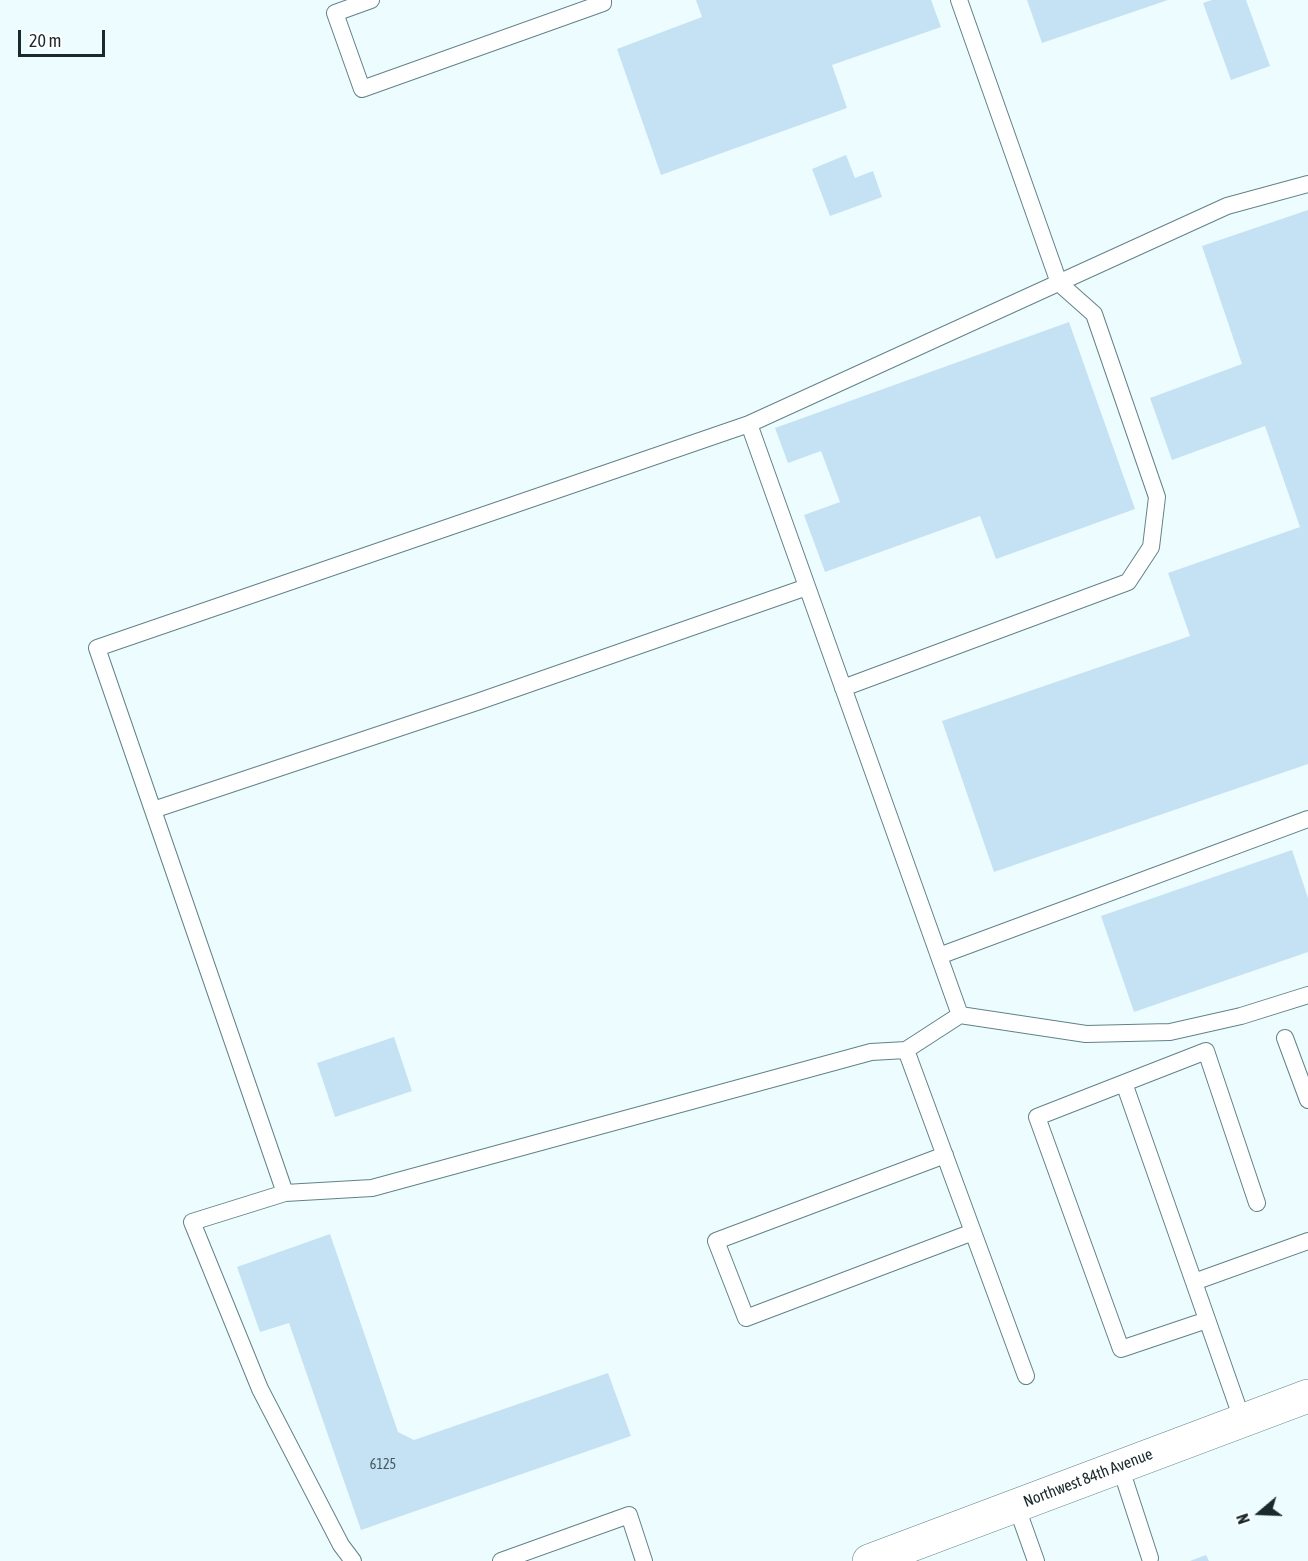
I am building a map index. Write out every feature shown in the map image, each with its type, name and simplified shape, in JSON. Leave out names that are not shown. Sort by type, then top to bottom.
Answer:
[{"type":"street","name":"Northwest 84th Avenue","points":[[869,1561],[906,1554],[1016,1505],[1308,1396]]},
{"type":"lane","points":[[371,0],[335,13],[362,89],[603,3],[603,0]]},
{"type":"lane","points":[[843,688],[1128,582],[1151,547],[1157,496],[1094,314],[1059,283],[959,0]]},
{"type":"lane","points":[[285,1193],[97,648],[749,424],[1227,206],[1308,184]]},
{"type":"lane","points":[[749,424],[960,1015]]},
{"type":"lane","points":[[153,810],[488,698],[807,587]]},
{"type":"lane","points":[[939,956],[1308,819]]},
{"type":"lane","points":[[353,1561],[341,1545],[260,1389],[192,1222],[285,1193],[372,1188],[871,1052],[906,1050],[960,1015],[1086,1034],[1170,1032],[1241,1016],[1308,995]]},
{"type":"lane","points":[[1285,1038],[1308,1101]]},
{"type":"lane","points":[[906,1050],[1026,1376]]},
{"type":"lane","points":[[1208,1320],[1121,1349],[1037,1117],[1206,1051],[1257,1203]]},
{"type":"lane","points":[[1124,1083],[1242,1419]]},
{"type":"lane","points":[[945,1155],[716,1241],[746,1318],[973,1232]]},
{"type":"lane","points":[[1194,1282],[1308,1241]]},
{"type":"lane","points":[[1120,1466],[1150,1557]]},
{"type":"lane","points":[[1016,1505],[1036,1561]]},
{"type":"lane","points":[[501,1561],[629,1515],[644,1561]]},
{"type":"building","points":[[696,0],[931,0],[941,27],[832,65],[847,108],[661,175],[617,49],[702,17]]},
{"type":"building","points":[[1027,0],[1168,0],[1042,43]]},
{"type":"building","points":[[1212,0],[1246,0],[1270,66],[1231,80],[1203,3]]},
{"type":"building","points":[[846,155],[855,178],[873,171],[882,197],[830,216],[812,169]]},
{"type":"building","points":[[1308,210],[1308,764],[994,872],[942,721],[1190,636],[1168,573],[1300,527],[1265,426],[1172,460],[1150,398],[1242,364],[1202,246]]},
{"type":"building","points":[[1069,322],[1135,509],[996,559],[980,516],[825,572],[804,515],[840,502],[821,451],[788,463],[775,428]]},
{"type":"building","points":[[1292,850],[1308,898],[1308,952],[1134,1012],[1101,916]]},
{"type":"building","points":[[394,1037],[412,1091],[335,1117],[317,1063]]},
{"type":"building","points":[[330,1234],[398,1432],[414,1440],[608,1373],[631,1436],[361,1530],[289,1323],[260,1332],[237,1267]]},
{"type":"building","points":[[1206,1555],[1209,1561],[1190,1561]]}]
